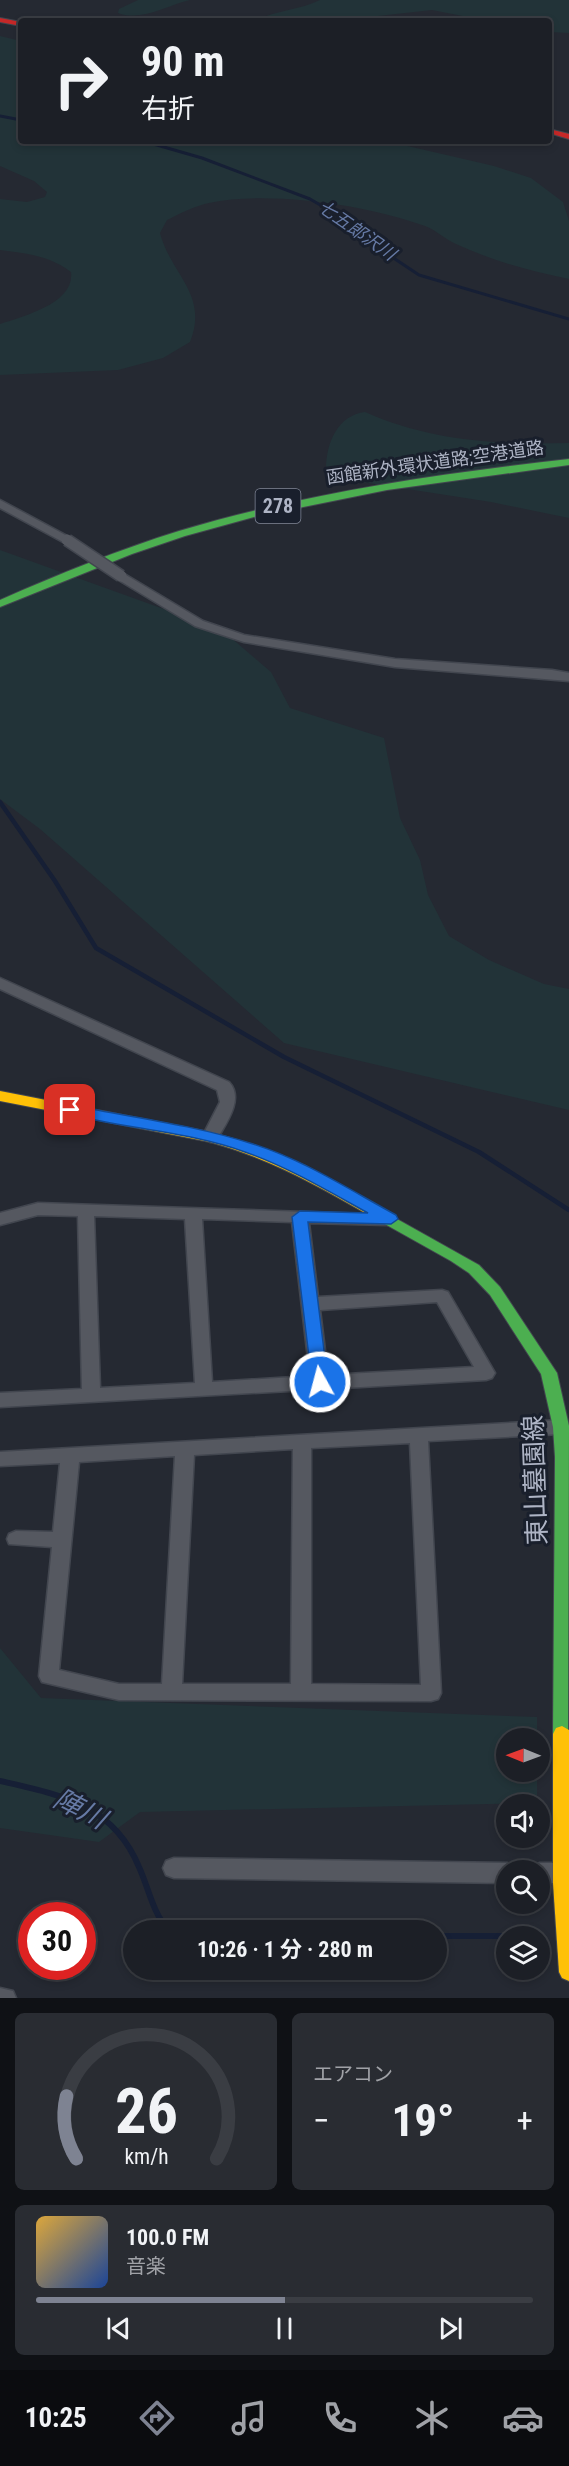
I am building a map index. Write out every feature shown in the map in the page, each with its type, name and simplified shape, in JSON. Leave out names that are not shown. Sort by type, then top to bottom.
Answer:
[{"type":"main road","points":[[0,20],[18,23]]},
{"type":"main road","points":[[552,132],[569,137]]},
{"type":"main road","name":"函館新外環状道路;空港道路","points":[[387,472],[569,451]]},
{"type":"main road","name":"函館新外環状道路;空港道路","points":[[0,604],[86,566],[149,543],[274,507],[427,478],[569,462]]},
{"type":"main road","points":[[71,556],[103,544]]},
{"type":"main road","name":"東山墓園線","points":[[0,1096],[210,1137],[249,1148],[301,1170],[391,1219],[474,1269],[495,1291],[549,1373],[566,1456],[564,1933],[569,1972]]},
{"type":"street","points":[[0,503],[67,540],[185,616],[212,629],[245,639],[361,660],[432,669],[552,674],[569,677]]},
{"type":"street","points":[[0,983],[223,1086],[227,1090],[228,1102],[210,1137]]},
{"type":"street","points":[[0,1219],[26,1210],[86,1210],[391,1219]]},
{"type":"street","points":[[86,1210],[91,1395]]},
{"type":"street","points":[[193,1214],[204,1388]]},
{"type":"street","points":[[300,1217],[320,1382]]},
{"type":"street","points":[[0,1400],[486,1373],[442,1296],[310,1304]]},
{"type":"street","points":[[0,1459],[561,1427]]},
{"type":"street","points":[[70,1455],[49,1676],[119,1692],[431,1693],[419,1435]]},
{"type":"street","points":[[301,1694],[302,1441]]},
{"type":"street","points":[[172,1692],[185,1448]]},
{"type":"street","points":[[16,1539],[62,1540]]},
{"type":"street","points":[[174,1868],[496,1872]]},
{"type":"street","points":[[550,1879],[565,1887]]},
{"type":"street","points":[[0,1998],[5,1998]]},
{"type":"shaded area","points":[[138,0],[190,0],[145,14],[118,13],[119,9]]},
{"type":"shaded area","points":[[320,0],[569,0],[569,33],[552,32],[552,18],[473,18],[432,10],[360,18],[262,18]]},
{"type":"shaded area","points":[[0,36],[18,40],[18,144],[399,144],[494,166],[531,178],[563,202],[569,221],[569,279],[497,260],[456,244],[425,226],[376,212],[289,199],[233,199],[209,203],[167,220],[160,233],[165,248],[192,297],[195,325],[190,342],[163,358],[118,370],[0,375],[0,324],[46,307],[57,300],[70,283],[71,272],[46,259],[0,250],[0,199],[27,202],[45,197],[47,192],[34,181],[0,166]]},
{"type":"shaded area","points":[[365,412],[414,429],[465,439],[517,443],[569,443],[569,518],[491,502],[343,479],[326,469],[331,440],[341,424],[356,414]]},
{"type":"shaded area","points":[[0,550],[222,630],[271,672],[290,708],[384,738],[400,818],[420,860],[428,895],[449,936],[489,960],[544,984],[569,989],[569,1110],[284,1043],[40,829],[0,799]]},
{"type":"shaded area","points":[[0,1648],[41,1698],[537,1717],[537,1728],[496,1728],[496,1782],[537,1782],[537,1794],[496,1794],[496,1804],[140,1812],[99,1842],[0,1828]]},
{"type":"waterway","name":"七五郎沢川","points":[[0,116],[18,119]]},
{"type":"waterway","name":"七五郎沢川","points":[[153,144],[202,158],[310,199],[356,226],[386,253],[419,275],[569,319]]},
{"type":"waterway","points":[[0,802],[55,881],[96,948],[284,1057],[479,1152],[569,1210]]},
{"type":"waterway","name":"陣川","points":[[0,1781],[44,1791],[83,1806],[100,1816],[115,1829],[128,1846],[161,1920]]},
{"type":"waterway","name":"陣川","points":[[447,1936],[496,1936]]},
{"type":"traffic: fast","points":[[0,604],[128,552],[252,514],[387,487],[569,462]]},
{"type":"traffic: fast","points":[[372,1210],[474,1269],[495,1291],[549,1373],[561,1427],[563,1457],[562,1734]]},
{"type":"traffic: slow","points":[[0,1096],[210,1137],[249,1148],[301,1170],[372,1210]]},
{"type":"traffic: slow","points":[[562,1734],[562,1883],[569,1972]]},
{"type":"traffic: jam","points":[[0,20],[18,23]]},
{"type":"traffic: jam","points":[[552,132],[569,137]]},
{"type":"route","points":[[70,1110],[210,1137],[249,1148],[301,1170],[391,1219],[300,1217],[320,1382]]}]
